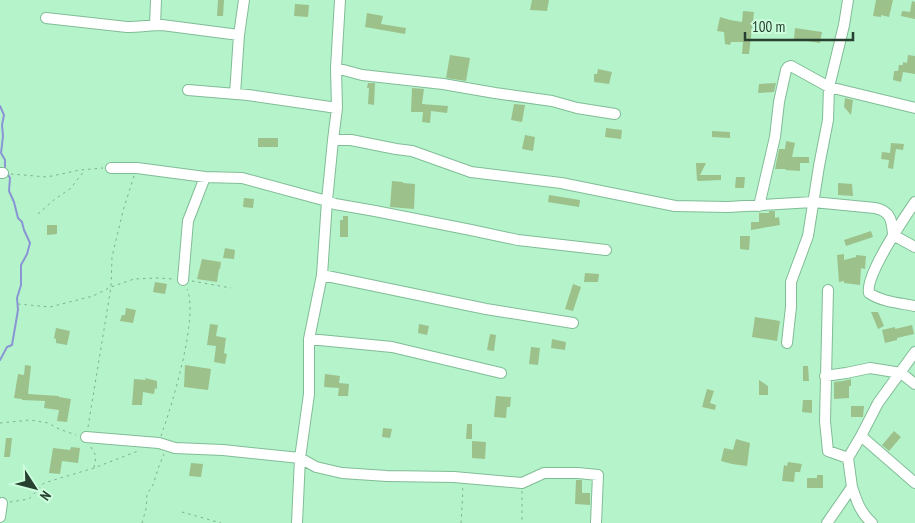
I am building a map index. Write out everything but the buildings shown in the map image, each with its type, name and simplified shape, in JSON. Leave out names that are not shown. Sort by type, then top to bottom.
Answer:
[{"type":"street","points":[[155,25],[156,0]]},
{"type":"street","points":[[235,94],[239,35],[244,0]]},
{"type":"street","points":[[297,523],[300,458],[309,394],[309,339],[322,275],[327,201],[337,108],[336,68],[340,0]]},
{"type":"street","points":[[787,343],[791,307],[791,282],[808,236],[828,120],[829,87],[848,0]]},
{"type":"street","points":[[46,18],[127,27],[155,25],[239,35]]},
{"type":"street","points":[[759,206],[775,137],[779,102],[788,67],[791,66],[829,87],[915,108]]},
{"type":"street","points":[[336,68],[362,75],[443,84],[552,101],[577,108],[615,114]]},
{"type":"street","points":[[188,90],[235,94],[337,108]]},
{"type":"street","points":[[333,140],[351,140],[412,151],[471,172],[561,183],[675,206],[728,207],[813,202],[875,208],[883,210],[888,214],[893,236]]},
{"type":"street","points":[[111,168],[137,168],[205,177],[242,178],[334,204],[518,240],[606,250]]},
{"type":"street","points":[[183,280],[188,221],[205,177]]},
{"type":"street","points":[[915,202],[893,236],[874,272],[868,288],[869,293],[873,296],[887,301],[915,306]]},
{"type":"street","points":[[893,236],[915,247]]},
{"type":"street","points":[[322,275],[486,309],[573,323]]},
{"type":"street","points":[[828,290],[825,376],[825,421],[828,452],[848,458]]},
{"type":"street","points":[[309,339],[392,348],[501,373]]},
{"type":"street","points":[[872,523],[864,516],[857,502],[852,487],[848,458],[878,403],[915,352]]},
{"type":"street","points":[[825,376],[870,368],[901,373],[915,384]]},
{"type":"street","points":[[861,436],[915,483]]},
{"type":"street","points":[[86,437],[159,444],[175,448],[223,450],[300,458],[316,467],[342,472],[387,476],[454,477],[522,483],[544,473],[598,475],[596,523]]},
{"type":"street","points":[[827,523],[852,487]]},
{"type":"street","points":[[0,517],[2,504]]},
{"type":"path","points":[[21,175],[47,176],[80,170],[111,168]]},
{"type":"path","points":[[94,468],[96,456],[86,437],[111,287],[112,257],[123,211],[137,168]]},
{"type":"path","points":[[38,214],[55,198],[70,189],[86,170]]},
{"type":"path","points":[[18,304],[50,307],[94,296],[111,287],[134,279],[183,280],[231,288]]},
{"type":"path","points":[[142,523],[146,509],[147,494],[153,484],[166,450],[159,444],[168,416],[189,329],[190,295],[183,280]]},
{"type":"path","points":[[0,423],[30,420],[48,423],[70,434],[86,437]]},
{"type":"path","points":[[2,504],[29,499],[44,483],[94,468],[137,451]]},
{"type":"path","points":[[454,477],[461,484],[463,490],[461,523]]},
{"type":"path","points":[[522,483],[522,523]]},
{"type":"path","points":[[182,512],[221,523]]},
{"type":"waterway","points":[[0,106],[4,115],[1,153],[5,160],[5,169]]},
{"type":"waterway","points":[[0,360],[7,347],[12,345],[18,310],[17,298],[21,285],[21,265],[30,243],[22,222],[18,218],[9,191],[10,178],[7,173]]}]
